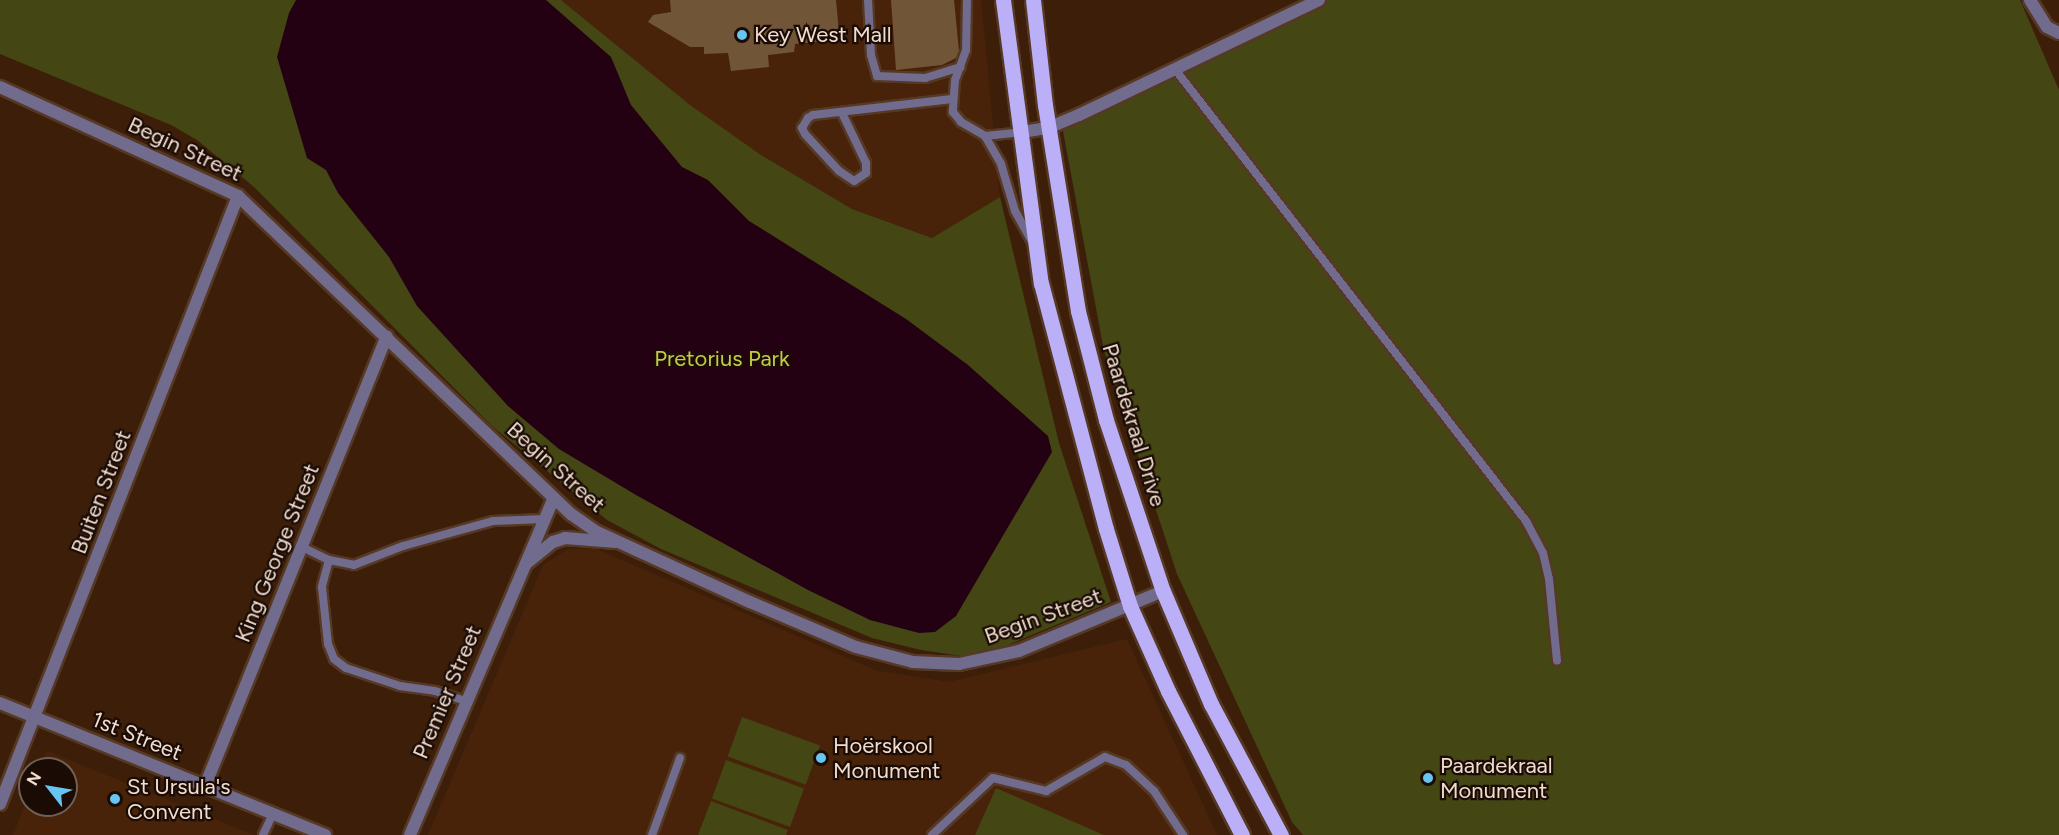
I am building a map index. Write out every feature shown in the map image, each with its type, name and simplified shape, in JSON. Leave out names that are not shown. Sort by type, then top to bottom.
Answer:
[{"type":"main road","points":[[1003,0],[1022,132],[1035,247],[1076,420],[1130,606],[1168,691],[1242,835]]},
{"type":"main road","name":"Paardekraal Drive","points":[[1034,0],[1048,128],[1078,311],[1106,420],[1163,591],[1211,704],[1281,835]]},
{"type":"street","points":[[1022,132],[1048,128],[1318,0]]},
{"type":"street","points":[[2030,0],[2042,21],[2057,32]]},
{"type":"street","name":"Begin Street","points":[[0,87],[238,196],[554,498],[597,532],[827,635],[912,662],[959,664],[1019,651],[1163,591]]},
{"type":"street","name":"Buiten Street","points":[[0,804],[36,718],[238,196]]},
{"type":"street","name":"King George Street","points":[[205,786],[387,336]]},
{"type":"street","name":"Premier Street","points":[[410,835],[554,498]]},
{"type":"street","name":"Premier Street","points":[[523,566],[542,549],[565,538],[620,542]]},
{"type":"street","name":"1st Street","points":[[0,703],[325,835]]},
{"type":"lane","points":[[868,0],[871,55],[877,76],[924,78],[960,67]]},
{"type":"lane","points":[[967,0],[966,50],[952,99],[953,112],[961,122],[985,136],[1001,164],[1019,220],[1035,247]]},
{"type":"lane","points":[[1174,68],[1526,521],[1543,553],[1549,579],[1557,661]]},
{"type":"lane","points":[[842,113],[866,163],[866,173],[854,181],[839,171],[802,128],[813,115],[952,99]]},
{"type":"lane","points":[[985,136],[1022,132]]},
{"type":"lane","points":[[302,547],[329,560],[354,565],[403,546],[493,521],[545,519]]},
{"type":"lane","points":[[329,560],[322,587],[328,644],[334,659],[346,668],[400,686],[435,691],[466,700]]},
{"type":"lane","points":[[932,835],[993,778],[1047,791],[1105,757],[1126,765],[1154,791],[1183,835]]},
{"type":"lane","points":[[652,835],[680,758]]},
{"type":"lane","points":[[263,835],[273,813]]},
{"type":"shaded area","name":"Pretorius Park","points":[[296,0],[546,0],[611,57],[631,105],[682,167],[708,180],[749,221],[906,319],[968,365],[1048,436],[1052,452],[956,616],[935,632],[919,633],[870,620],[808,590],[636,495],[559,449],[508,406],[417,306],[389,257],[338,193],[326,170],[307,158],[277,57],[289,13]]},
{"type":"shaded area","points":[[561,0],[981,0],[1000,197],[932,238],[852,209],[761,155],[689,105]]},
{"type":"shaded area","name":"Hoërskool Monument","points":[[568,549],[597,549],[875,670],[949,682],[1127,639],[1217,835],[428,835],[543,565]]},
{"type":"shaded area","name":"St Ursula's Convent","points":[[47,751],[62,757],[45,757]]},
{"type":"shaded area","name":"St Ursula's Convent","points":[[78,764],[254,835],[13,835],[20,817],[78,817]]},
{"type":"green space","name":"Pretorius Park","points":[[0,0],[561,0],[690,105],[761,155],[852,209],[932,238],[1000,197],[1059,443],[1111,602],[991,652],[962,656],[921,650],[872,638],[661,549],[607,520],[492,426],[254,187],[197,140],[171,125],[0,54]]},
{"type":"green space","points":[[1323,0],[2020,0],[2059,90],[2059,835],[1303,835],[1292,822],[1177,574],[1104,351],[1060,115]]},
{"type":"green space","points":[[742,717],[820,745],[806,785],[728,756]]},
{"type":"green space","points":[[726,760],[804,788],[790,827],[712,799]]},
{"type":"green space","points":[[996,788],[1104,835],[975,835]]},
{"type":"green space","points":[[711,801],[788,830],[786,835],[698,835]]},
{"type":"building","name":"Key West Mall","points":[[670,0],[836,0],[839,32],[817,34],[817,42],[795,44],[794,52],[768,55],[769,67],[731,71],[728,53],[704,54],[704,47],[690,47],[648,22],[653,15],[671,12]]},
{"type":"building","points":[[891,0],[954,0],[959,51],[956,58],[942,65],[896,70]]},
{"type":"place","name":"Key West Mall","points":[[742,35]]},
{"type":"place","name":"Hoërskool Monument","points":[[821,758]]},
{"type":"place","name":"Paardekraal Monument","points":[[1428,778]]},
{"type":"place","name":"St Ursula's Convent","points":[[115,799]]}]
